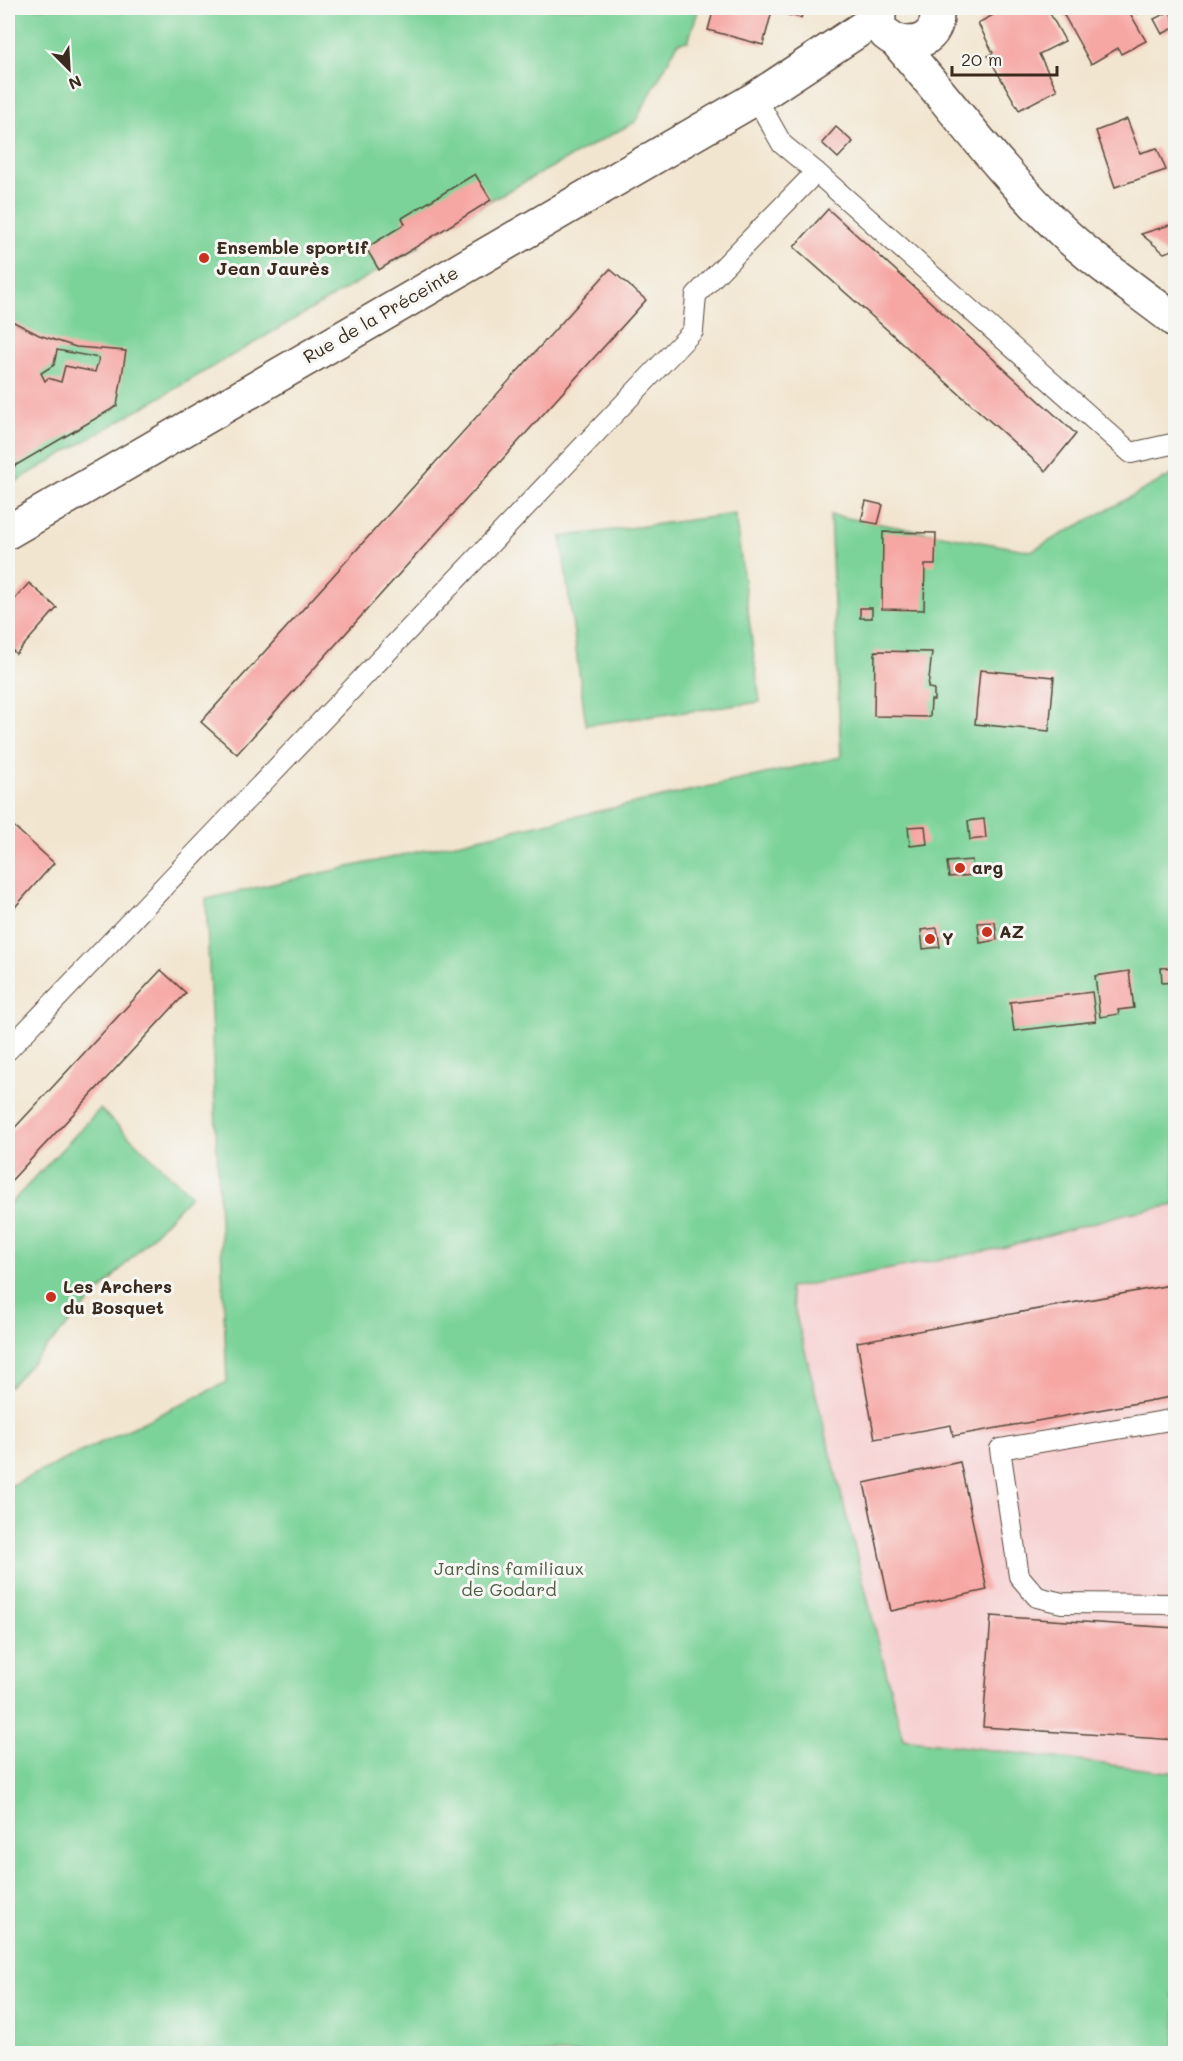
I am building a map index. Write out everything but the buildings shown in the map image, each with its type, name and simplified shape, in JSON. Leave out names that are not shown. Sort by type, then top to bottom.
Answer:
[{"type":"street","points":[[888,27],[915,44],[933,21]]},
{"type":"street","points":[[933,21],[958,111]]},
{"type":"street","points":[[888,27],[958,111],[980,142],[1064,234],[1176,321]]},
{"type":"street","name":"Rue de la Préceinte","points":[[8,532],[756,98],[888,27]]},
{"type":"lane","points":[[756,98],[782,144],[1131,453],[1176,443]]},
{"type":"lane","points":[[8,1050],[693,331],[696,295],[816,172]]},
{"type":"lane","points":[[1176,1419],[1000,1449],[1019,1576],[1037,1596],[1062,1603],[1176,1604]]},
{"type":"shaded area","points":[[1175,1205],[1175,1773],[903,1739],[789,1287],[1002,1248],[1128,1213]]},
{"type":"green space","name":"Ensemble sportif Jean Jaurès","points":[[8,8],[699,8],[688,41],[678,43],[635,122],[491,200],[419,243],[420,246],[8,486]]},
{"type":"green space","name":"Jardins familiaux de Godard","points":[[1175,473],[1175,1205],[1128,1213],[1002,1248],[789,1288],[903,1739],[1175,1773],[1176,1980],[1173,1996],[1176,1997],[1175,2053],[8,2054],[8,1487],[227,1382],[206,899],[841,757],[830,515],[1031,551]]},
{"type":"green space","points":[[735,514],[760,702],[586,725],[561,537]]},
{"type":"green space","name":"Les Archers du Bosquet","points":[[100,1109],[191,1195],[8,1388],[8,1206]]},
{"type":"place","name":"Ensemble sportif Jean Jaurès","points":[[204,258]]},
{"type":"place","name":"arg","points":[[960,868]]},
{"type":"place","name":"AZ","points":[[987,932]]},
{"type":"place","name":"Y","points":[[930,939]]},
{"type":"place","name":"Les Archers du Bosquet","points":[[51,1297]]}]
